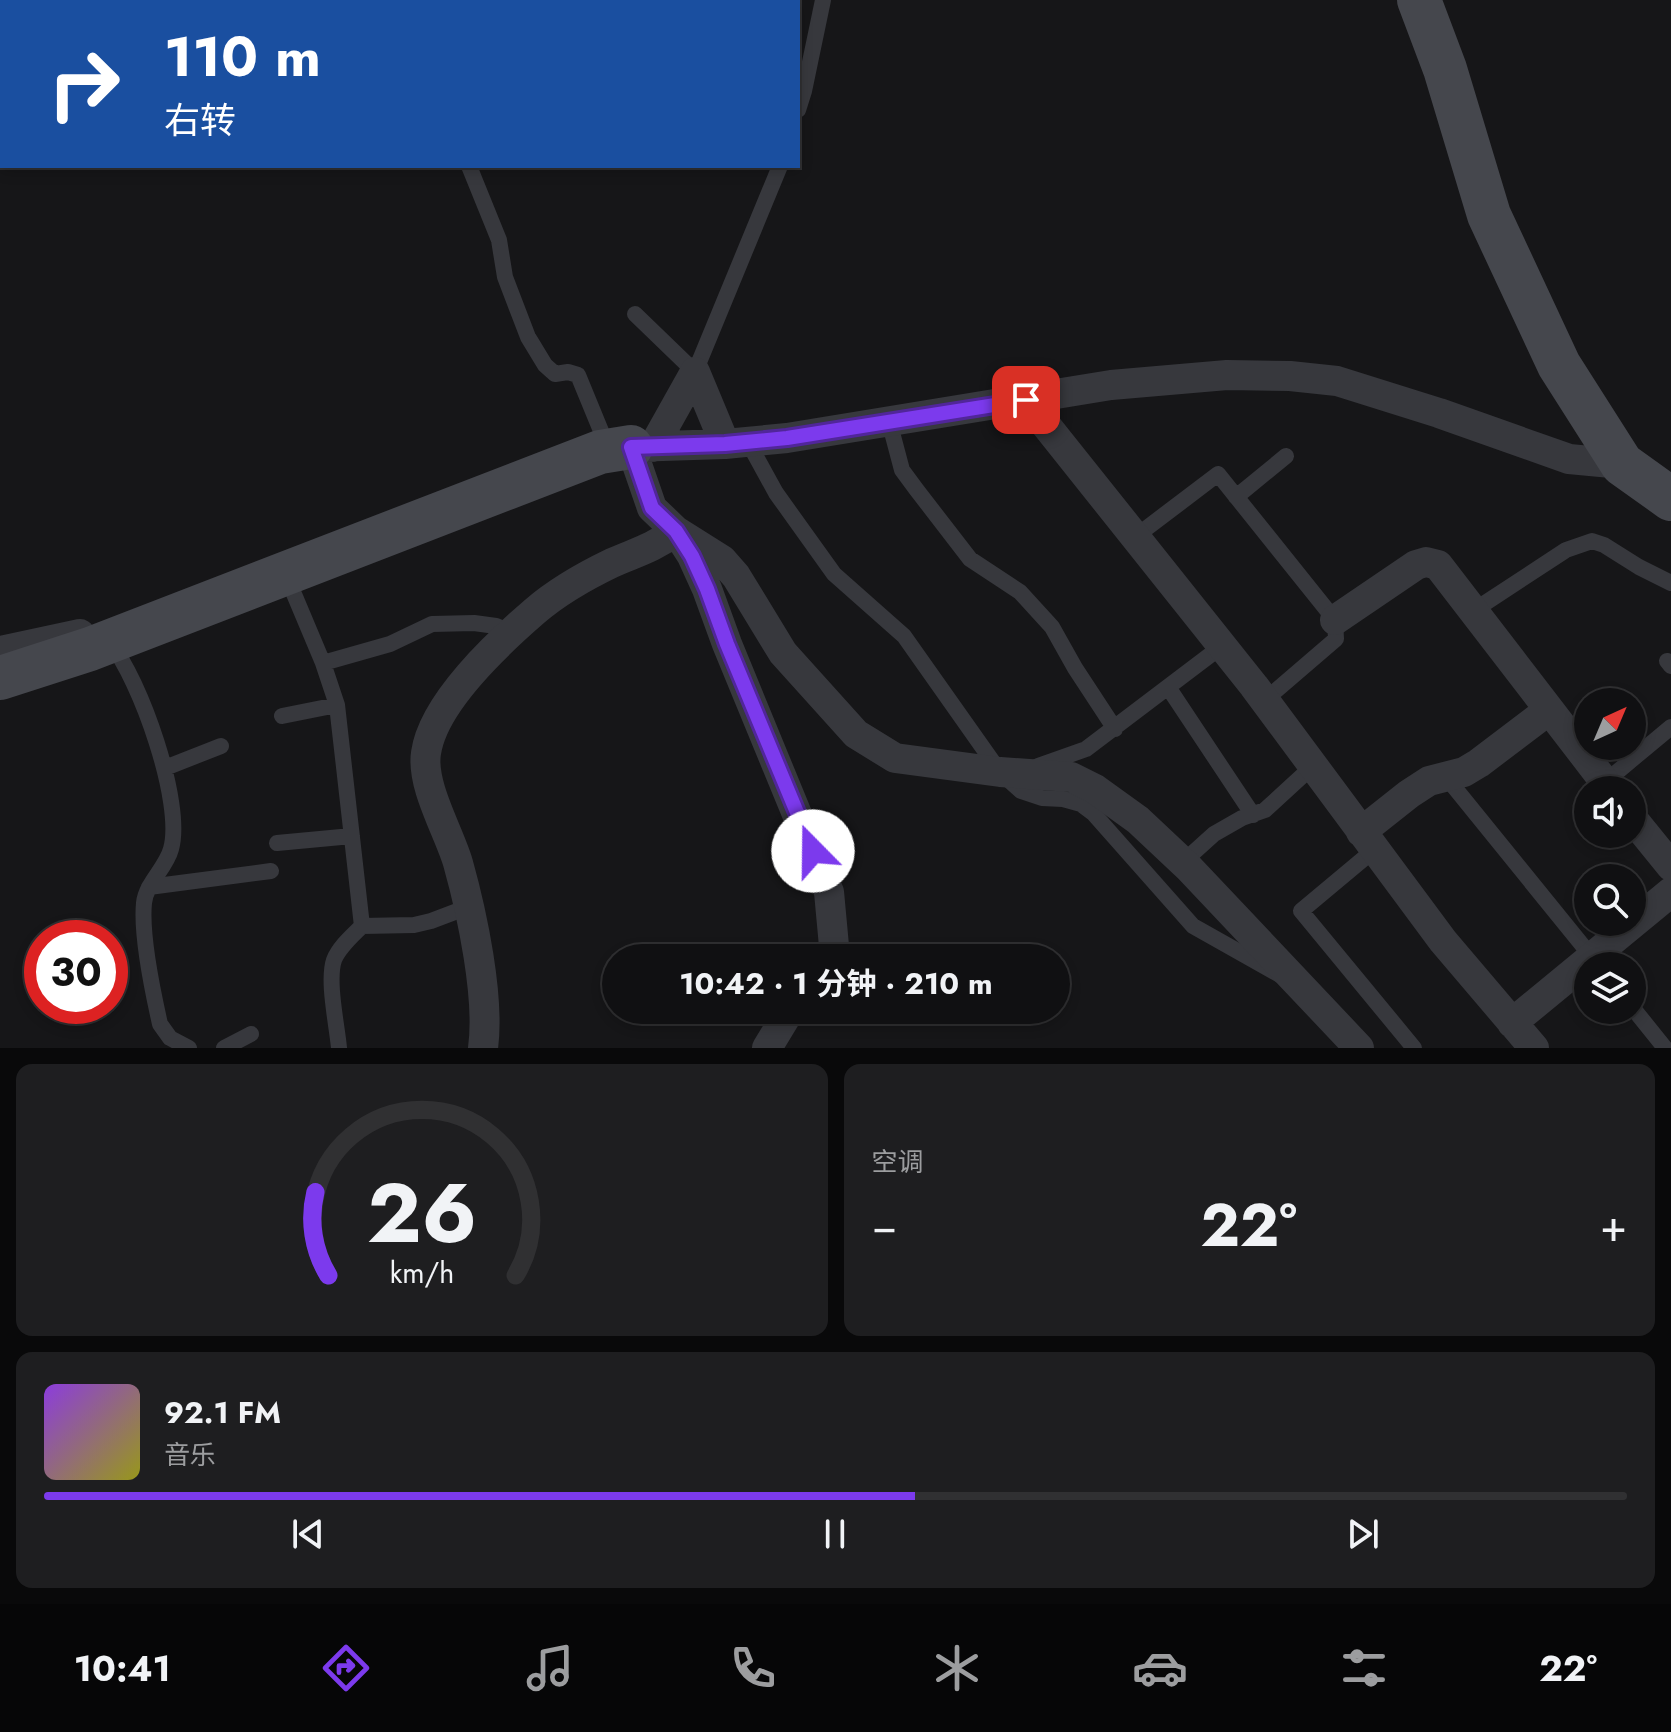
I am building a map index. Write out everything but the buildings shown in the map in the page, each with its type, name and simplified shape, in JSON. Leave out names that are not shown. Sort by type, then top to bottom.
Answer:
[{"type":"street","points":[[1419,0],[1445,69],[1489,215],[1559,365],[1622,464],[1671,499]]},
{"type":"street","points":[[631,448],[695,372],[736,443]]},
{"type":"street","points":[[0,678],[109,642],[631,448],[736,443],[1111,385],[1227,375],[1290,376],[1337,381],[1569,459],[1622,464]]},
{"type":"street","points":[[1026,400],[1265,700],[1443,941],[1534,1048]]},
{"type":"street","points":[[631,448],[652,508],[676,531],[722,560],[736,576],[783,653],[856,734],[895,758],[1000,772],[1071,777],[1083,783],[1118,805],[1183,862],[1359,1048]]},
{"type":"street","points":[[483,1048],[485,1011],[468,907],[458,863],[432,791],[425,757],[429,739],[437,722],[479,663],[538,608],[609,564],[655,547],[676,531]]},
{"type":"street","points":[[676,531],[707,589],[829,892],[834,944]]},
{"type":"street","points":[[1335,620],[1416,565],[1426,562],[1438,565],[1600,776]]},
{"type":"street","points":[[0,651],[74,634],[93,635],[109,642]]},
{"type":"street","points":[[1368,841],[1409,794],[1429,781],[1464,772],[1479,763],[1549,710]]},
{"type":"street","points":[[1646,835],[1671,866]]},
{"type":"street","points":[[1606,952],[1671,892]]},
{"type":"street","points":[[1512,1023],[1574,977]]},
{"type":"street","points":[[767,1048],[782,1024]]},
{"type":"lane","points":[[800,104],[823,0]]},
{"type":"lane","points":[[470,168],[499,240],[508,288],[535,352],[555,374],[568,372],[578,375],[631,448]]},
{"type":"lane","points":[[635,314],[695,372],[779,168]]},
{"type":"lane","points":[[889,421],[902,470],[970,559],[1020,592],[1052,627],[1115,729]]},
{"type":"lane","points":[[736,443],[834,574],[904,636],[1000,772],[1021,791],[1081,804],[1093,813],[1193,926],[1267,970],[1299,984]]},
{"type":"lane","points":[[1236,497],[1286,456]]},
{"type":"lane","points":[[1135,537],[1218,474],[1335,620],[1336,639],[1265,700]]},
{"type":"lane","points":[[1473,611],[1566,550],[1592,541],[1671,583]]},
{"type":"lane","points":[[286,574],[337,705],[362,926]]},
{"type":"lane","points":[[323,663],[390,644],[432,624],[474,623],[511,632]]},
{"type":"lane","points":[[109,642],[130,674],[165,768],[174,830],[171,851],[144,901],[144,919],[160,1024],[170,1038],[189,1048]]},
{"type":"lane","points":[[1000,772],[1030,768],[1086,749],[1222,646]]},
{"type":"lane","points":[[1168,687],[1253,815]]},
{"type":"lane","points":[[282,716],[337,705]]},
{"type":"lane","points":[[1619,776],[1671,727]]},
{"type":"lane","points":[[165,768],[221,746]]},
{"type":"lane","points":[[1183,862],[1214,834],[1265,810],[1314,765]]},
{"type":"lane","points":[[1446,777],[1587,952]]},
{"type":"lane","points":[[277,843],[352,836]]},
{"type":"lane","points":[[1368,841],[1301,911],[1414,1048]]},
{"type":"lane","points":[[149,887],[271,871]]},
{"type":"lane","points":[[339,1048],[332,980],[333,963],[339,950],[362,926],[414,925],[468,907]]},
{"type":"lane","points":[[1646,1024],[1665,1048]]},
{"type":"lane","points":[[224,1048],[251,1034]]},
{"type":"route","points":[[813,851],[707,589],[676,531],[652,508],[631,447],[725,444],[787,438],[1026,400]]}]
